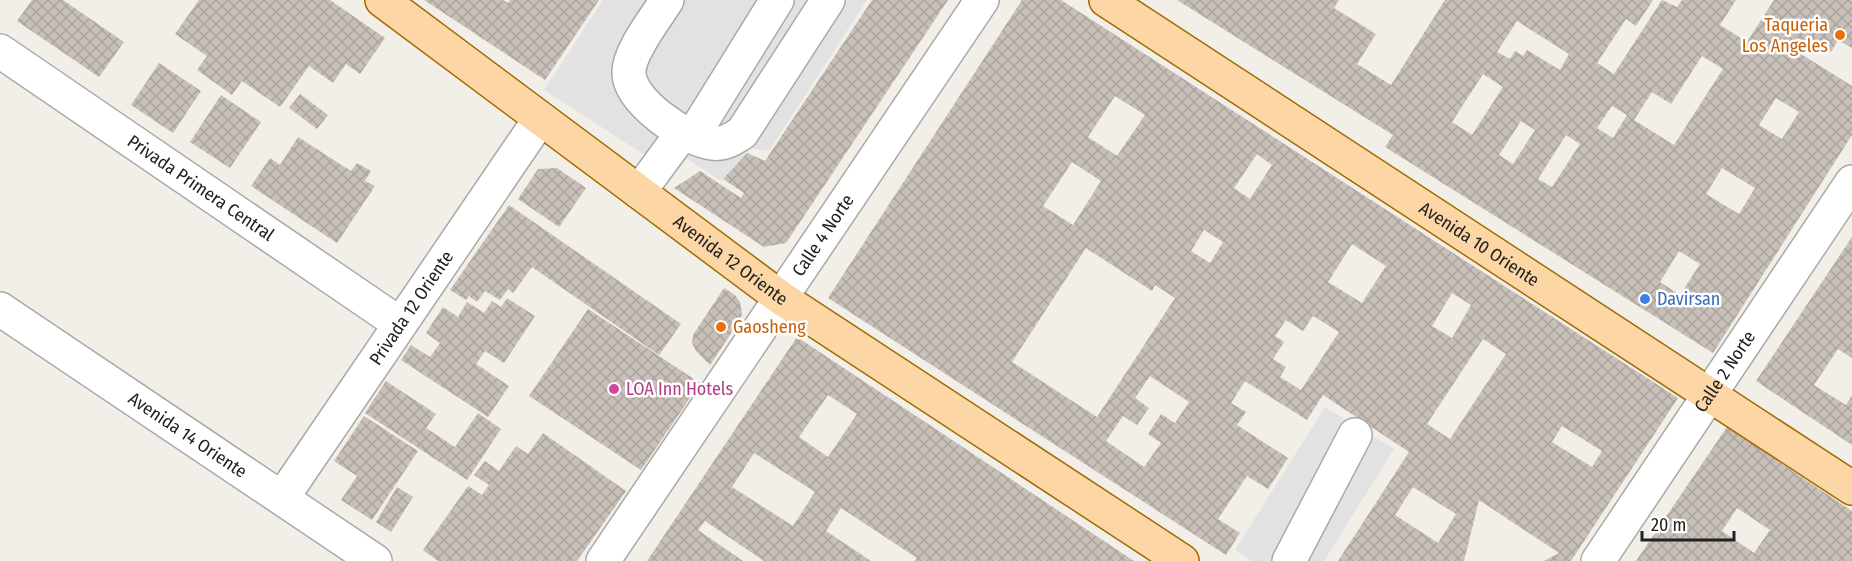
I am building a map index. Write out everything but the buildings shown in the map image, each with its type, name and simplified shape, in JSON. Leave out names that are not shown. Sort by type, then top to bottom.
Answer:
[{"type":"main road","name":"Avenida 12 Oriente","points":[[382,0],[781,298],[1182,561]]},
{"type":"main road","name":"Avenida 10 Oriente","points":[[1106,0],[1852,488]]},
{"type":"street","points":[[667,0],[631,60],[628,75],[635,92],[643,103],[680,130],[712,143],[728,142],[742,133],[828,0]]},
{"type":"street","points":[[631,186],[680,130],[777,0]]},
{"type":"street","name":"Calle 4 Norte","points":[[603,561],[982,0]]},
{"type":"street","name":"Privada Primera Central","points":[[0,51],[400,324]]},
{"type":"street","name":"Privada 12 Oriente","points":[[282,498],[540,119]]},
{"type":"street","name":"Calle 2 Norte","points":[[1598,561],[1852,182]]},
{"type":"street","name":"Avenida 14 Oriente","points":[[0,309],[375,561]]},
{"type":"street","points":[[1289,561],[1355,435]]},
{"type":"shaded area","points":[[603,0],[867,0],[769,151],[750,148],[721,181],[684,157],[673,173],[544,90]]},
{"type":"shaded area","points":[[1325,407],[1394,449],[1324,561],[1252,561],[1235,550]]},
{"type":"place","name":"Taqueria Los Angeles","points":[[1840,35]]},
{"type":"place","name":"Davirsan","points":[[1645,299]]},
{"type":"place","name":"Gaosheng","points":[[721,327]]},
{"type":"place","name":"LOA Inn Hotels","points":[[614,389]]}]
